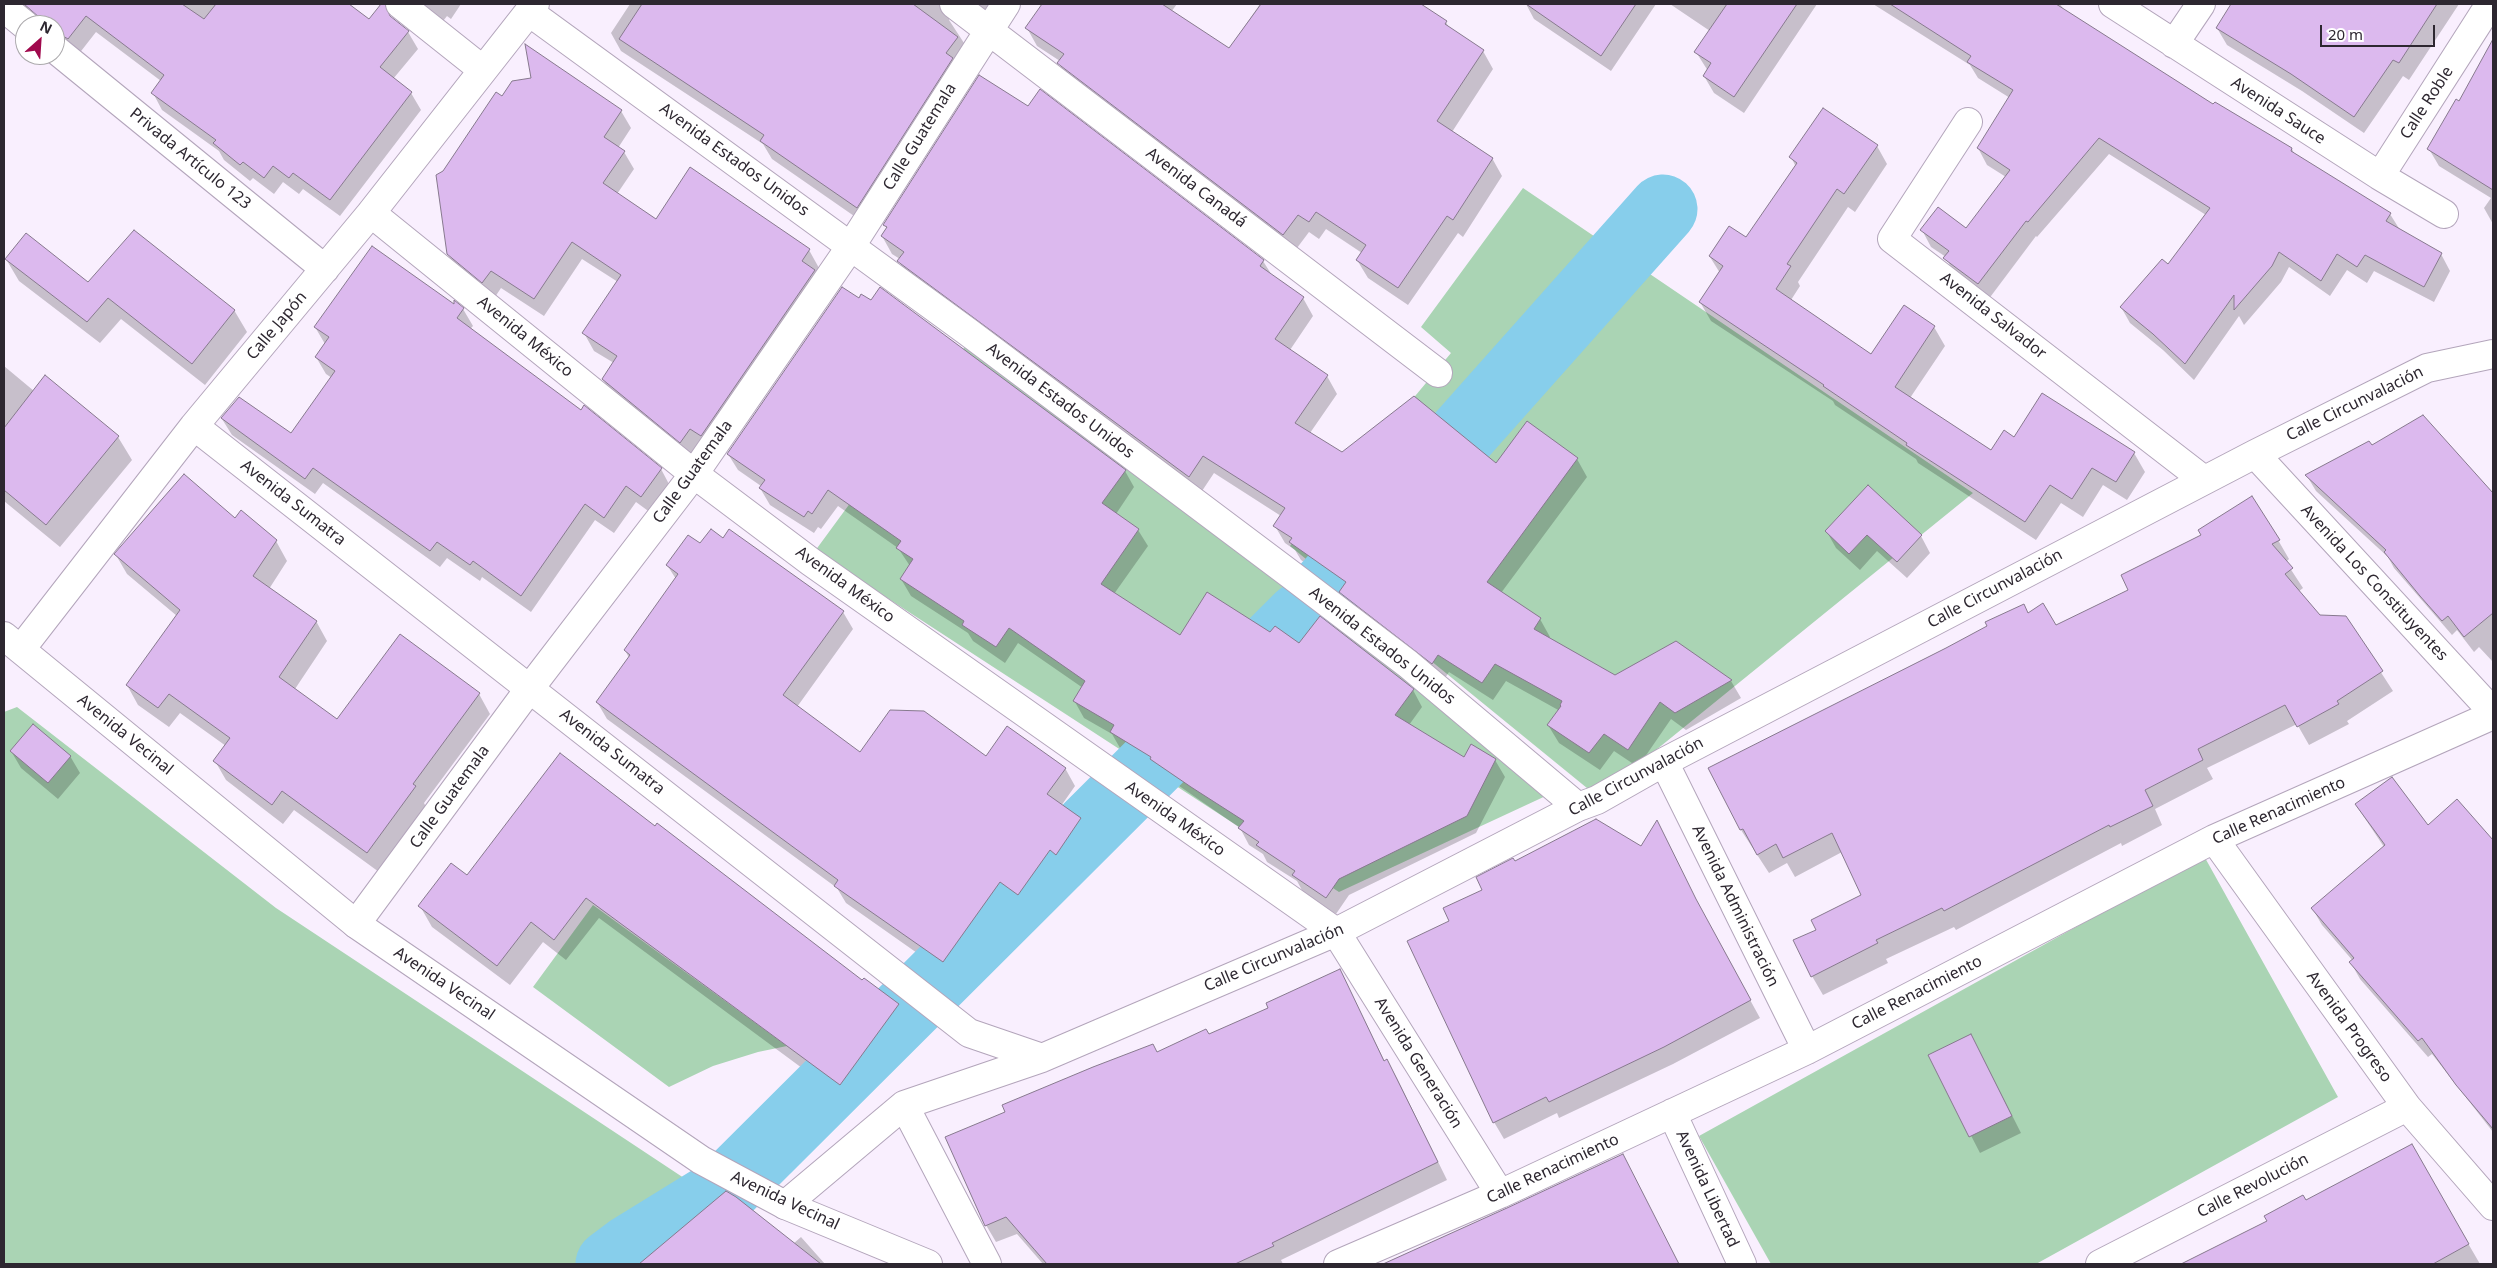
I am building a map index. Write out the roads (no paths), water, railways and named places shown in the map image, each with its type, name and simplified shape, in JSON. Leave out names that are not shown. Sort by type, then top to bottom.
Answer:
[{"type":"street","points":[[400,4],[483,70]]},
{"type":"street","name":"Avenida Canadá","points":[[954,4],[1438,373]]},
{"type":"street","name":"Calle Guatemala","points":[[356,924],[530,688],[694,474],[851,246],[988,29],[1006,4]]},
{"type":"street","name":"Avenida Sauce","points":[[2113,4],[2380,176],[2444,214]]},
{"type":"street","points":[[2174,44],[2201,4]]},
{"type":"street","name":"Calle Roble","points":[[2380,176],[2490,4]]},
{"type":"street","points":[[4,8],[15,17]]},
{"type":"street","name":"Calle Japón","points":[[12,643],[372,213],[532,8]]},
{"type":"street","name":"Avenida Estados Unidos","points":[[532,8],[1408,664],[1578,807]]},
{"type":"street","name":"Privada Artículo 123","points":[[65,57],[325,269]]},
{"type":"street","name":"Avenida Salvador","points":[[1968,122],[1892,239],[2204,480]]},
{"type":"street","name":"Avenida México","points":[[372,213],[694,474],[811,562],[1336,932]]},
{"type":"street","name":"Calle Circunvalación","points":[[785,1205],[904,1105],[1042,1058],[1336,932],[1578,807],[1597,800],[1664,762],[2204,480],[2427,368],[2493,354]]},
{"type":"street","name":"Avenida Sumatra","points":[[194,426],[969,1033],[1042,1058]]},
{"type":"street","name":"Avenida Los Constituyentes","points":[[2255,454],[2493,714]]},
{"type":"street","name":"Avenida Vecinal","points":[[12,643],[356,924],[701,1160],[785,1205],[928,1264]]},
{"type":"street","name":"Calle Renacimiento","points":[[1338,1264],[1500,1194],[1807,1050],[2214,839],[2493,714]]},
{"type":"street","name":"Avenida Administración","points":[[1664,762],[1807,1050]]},
{"type":"street","name":"Avenida Progreso","points":[[2214,839],[2407,1108],[2493,1206]]},
{"type":"street","name":"Avenida Generación","points":[[1336,932],[1500,1194]]},
{"type":"street","points":[[904,1105],[987,1264]]},
{"type":"street","name":"Calle Revolución","points":[[2100,1264],[2407,1108]]},
{"type":"street","name":"Avenida Libertad","points":[[1672,1113],[1742,1264]]},
{"type":"waterway","points":[[1322,592],[1663,209]]},
{"type":"waterway","points":[[610,1264],[630,1249],[724,1191],[1300,617]]}]
